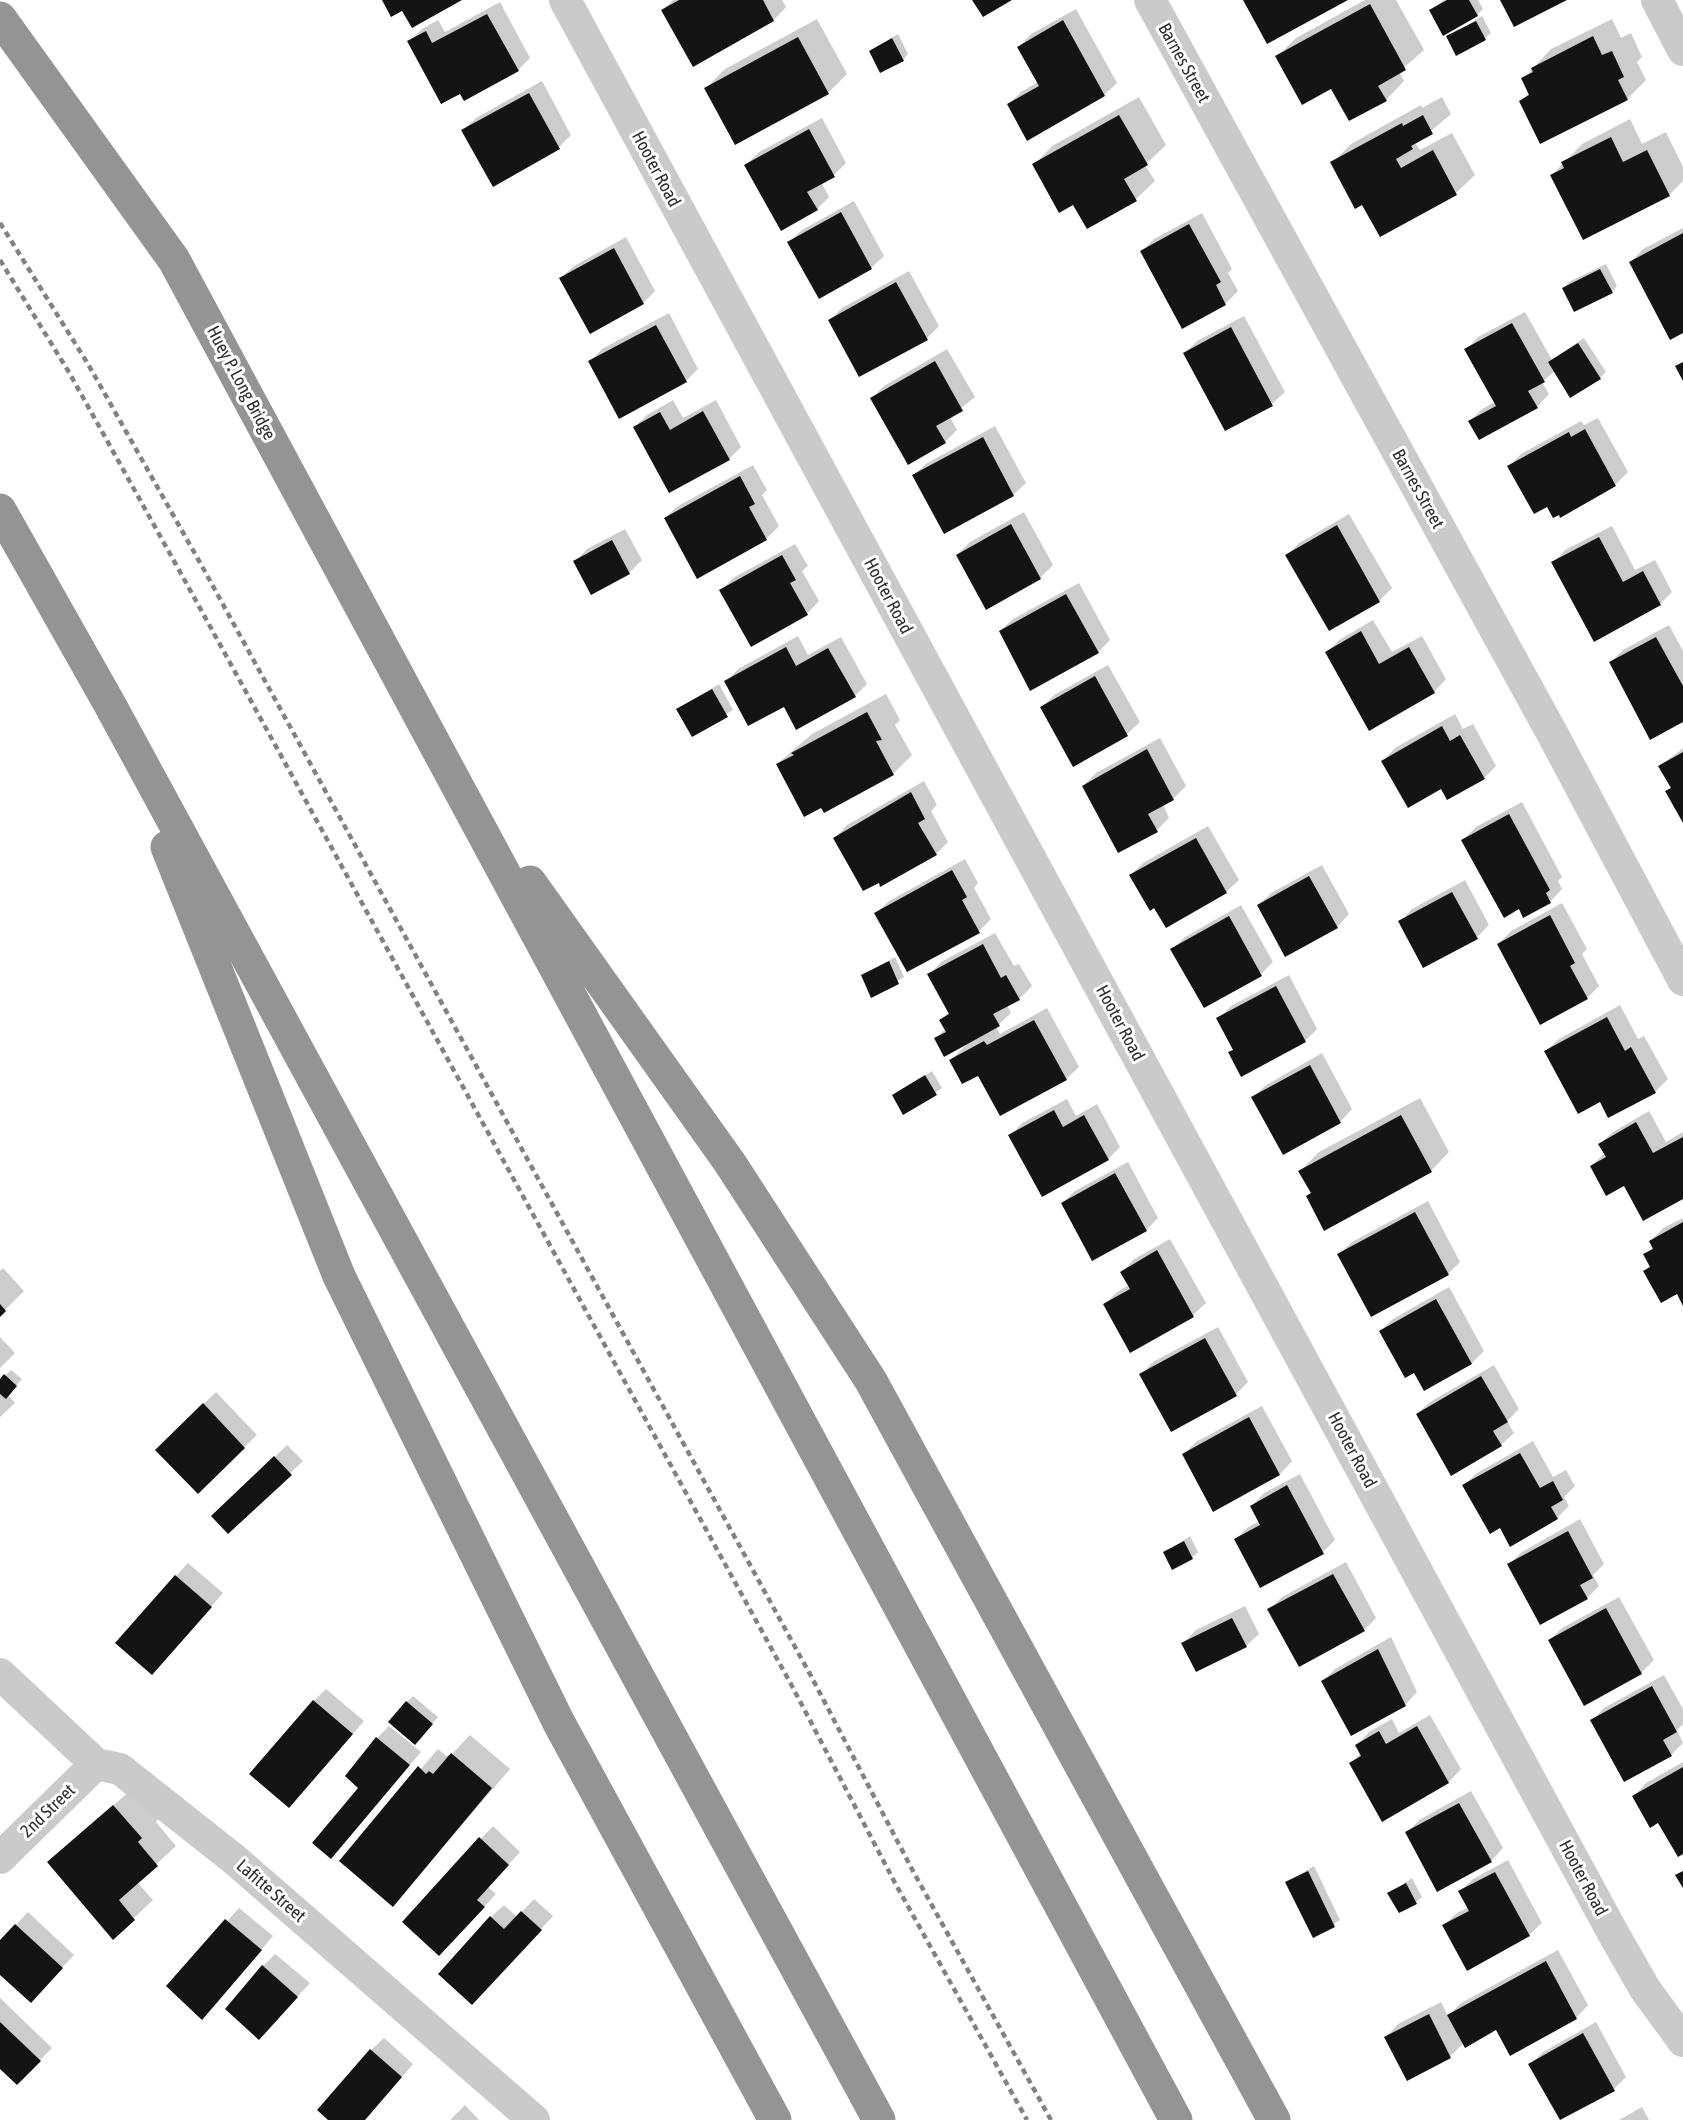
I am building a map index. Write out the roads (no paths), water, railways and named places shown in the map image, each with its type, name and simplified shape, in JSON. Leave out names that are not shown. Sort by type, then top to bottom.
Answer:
[{"type":"highway","name":"Huey P. Long Bridge","points":[[0,18],[174,260],[449,768]]},
{"type":"highway","points":[[0,510],[109,703],[879,2120]]},
{"type":"highway","points":[[109,703],[339,1276],[559,1723],[775,2120]]},
{"type":"highway","points":[[449,768],[1176,2120]]},
{"type":"highway","points":[[449,768],[730,1163],[871,1382],[1274,2120]]},
{"type":"street","name":"Hooter Road","points":[[565,0],[1613,1933],[1645,1989],[1683,2041]]},
{"type":"street","name":"Barnes Street","points":[[1150,0],[1547,724],[1683,980]]},
{"type":"street","points":[[1657,0],[1683,50]]},
{"type":"street","name":"Lafitte Street","points":[[0,1674],[96,1764],[120,1769],[235,1860],[534,2120]]},
{"type":"street","name":"2nd Street","points":[[0,1858],[96,1764]]},
{"type":"railway","points":[[0,223],[88,364],[203,568],[811,1676],[914,1873],[1051,2120]]},
{"type":"railway","points":[[0,260],[70,374],[184,579],[792,1686],[895,1883],[1027,2120]]}]
